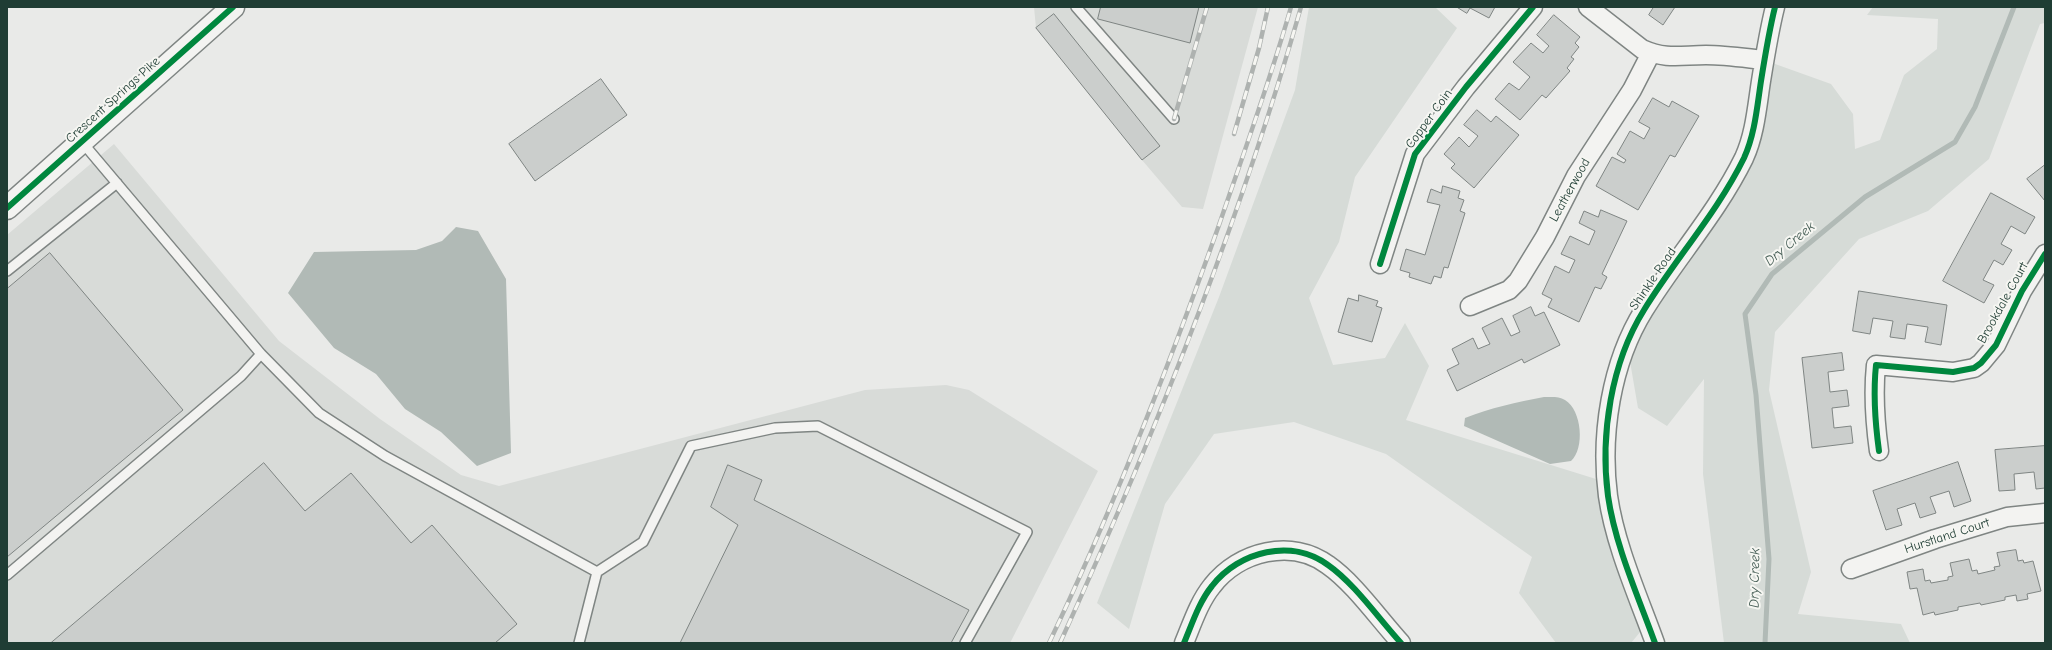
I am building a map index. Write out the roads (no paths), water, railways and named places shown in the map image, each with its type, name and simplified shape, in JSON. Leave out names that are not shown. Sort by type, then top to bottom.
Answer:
[{"type":"main road","name":"Crescent Springs Pike","points":[[9,204],[82,142],[233,7]]},
{"type":"street","name":"Copper Coin","points":[[1380,264],[1415,154],[1461,93],[1532,7]]},
{"type":"street","points":[[1588,7],[1642,49],[1651,53],[1673,57],[1706,55],[1764,60]]},
{"type":"street","name":"Shinkle Road","points":[[1655,643],[1628,567],[1608,496],[1606,462],[1607,438],[1613,389],[1626,344],[1644,310],[1725,195],[1744,157],[1756,114],[1764,60],[1775,7]]},
{"type":"street","name":"Leatherwood","points":[[1470,306],[1509,290],[1518,281],[1544,237],[1576,176],[1632,90],[1651,53]]},
{"type":"street","name":"Brookdale Court","points":[[1879,451],[1875,423],[1874,386],[1876,365],[1953,372],[1974,368],[1981,363],[1996,345],[2022,291],[2045,254]]},
{"type":"street","name":"Hurstland Court","points":[[1851,569],[2007,517],[2045,513]]},
{"type":"street","points":[[1184,643],[1211,586],[1224,572],[1238,562],[1256,554],[1297,551],[1328,564],[1347,582],[1401,643]]},
{"type":"lane","points":[[1076,7],[1174,120]]},
{"type":"lane","points":[[82,142],[262,354],[319,413],[385,456],[597,572]]},
{"type":"lane","points":[[7,271],[117,183]]},
{"type":"lane","points":[[7,575],[241,376],[262,354]]},
{"type":"lane","points":[[579,643],[597,572],[643,542],[691,446],[775,428],[818,426],[1027,532],[965,643]]},
{"type":"waterway","name":"Dry Creek","points":[[1765,643],[1769,559],[1756,395],[1745,314],[1772,274],[1865,197],[1955,142],[1975,107],[2014,7]]},
{"type":"railway","points":[[1174,119],[1207,7]]},
{"type":"railway","points":[[1234,134],[1259,48],[1268,7]]},
{"type":"railway","points":[[1049,643],[1096,540],[1140,436],[1180,331],[1219,225],[1291,7]]},
{"type":"railway","points":[[1060,643],[1129,487],[1192,330],[1250,169],[1277,88],[1301,7]]}]
